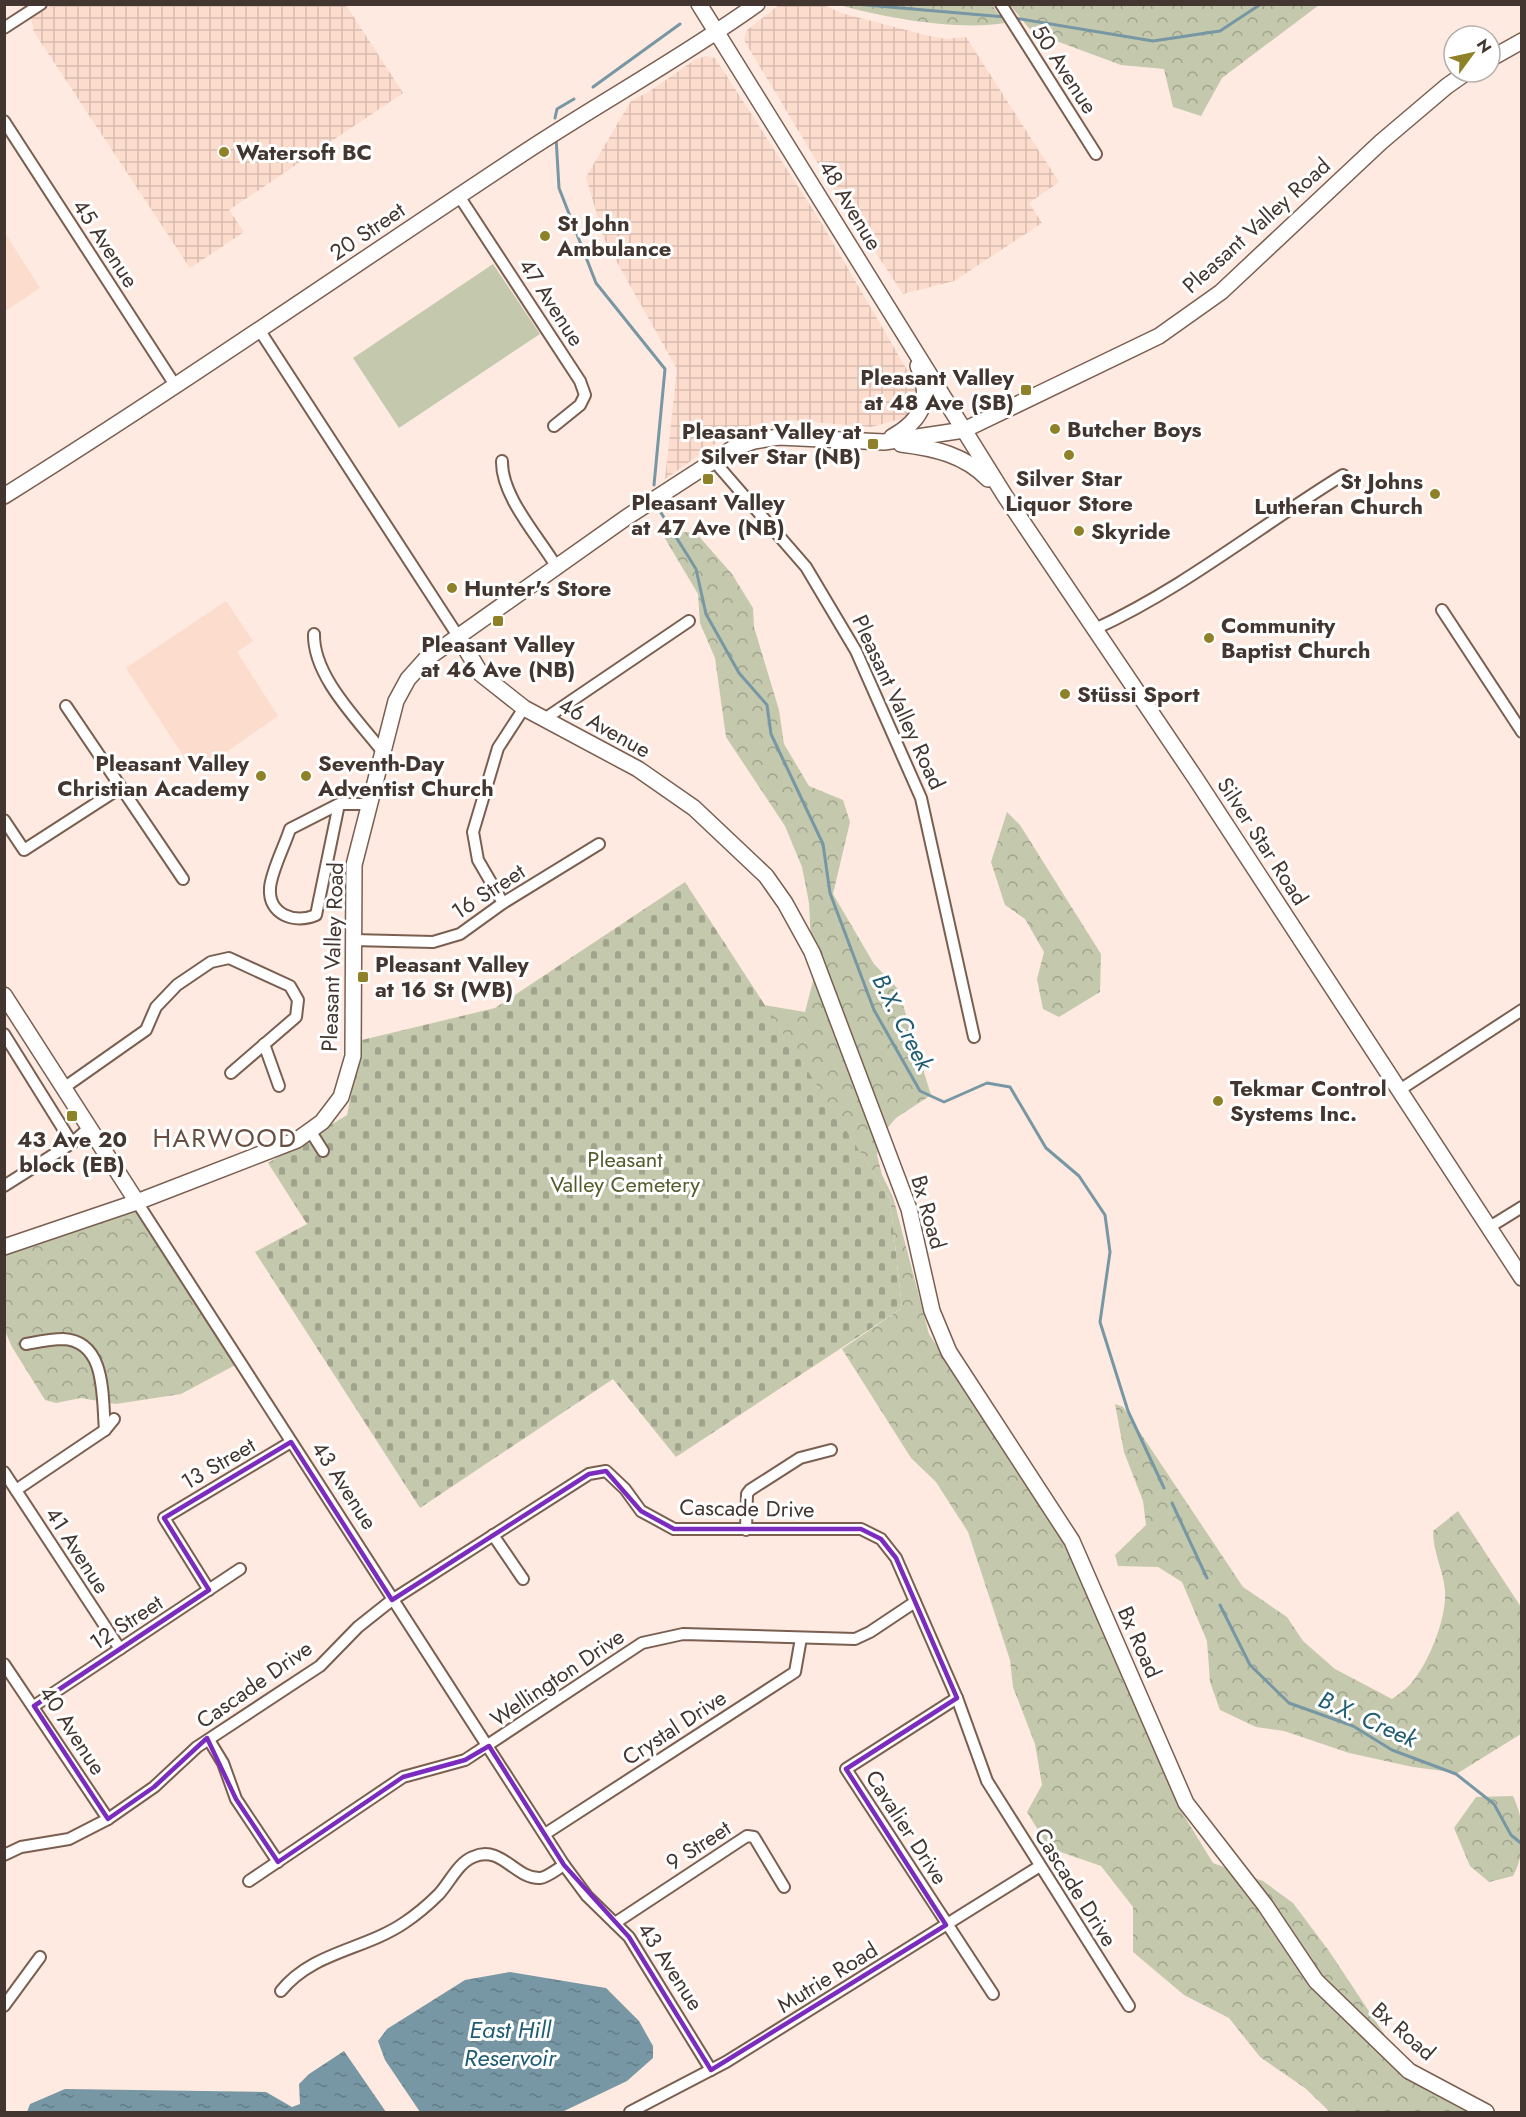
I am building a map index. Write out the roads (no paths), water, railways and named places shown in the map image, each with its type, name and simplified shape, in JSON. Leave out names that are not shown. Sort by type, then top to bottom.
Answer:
[{"type":"street","points":[[4,28],[42,4]]},
{"type":"street","name":"48 Avenue","points":[[699,4],[964,430]]},
{"type":"street","name":"20 Street","points":[[4,496],[260,331],[597,105],[636,85],[717,33],[757,4]]},
{"type":"street","name":"50 Avenue","points":[[1002,7],[1096,154]]},
{"type":"street","points":[[1502,52],[1521,41]]},
{"type":"street","name":"Pleasant Valley Road","points":[[4,1247],[137,1202],[297,1140],[322,1122],[340,1097],[353,1056],[354,865],[396,701],[408,679],[425,660],[556,566],[713,459],[754,441],[779,437],[884,442],[964,430],[1129,352],[1177,323],[1221,292],[1389,135],[1452,84]]},
{"type":"street","name":"45 Avenue","points":[[4,121],[175,385]]},
{"type":"street","name":"47 Avenue","points":[[459,196],[580,381],[585,395],[580,405],[554,426]]},
{"type":"street","name":"46 Avenue","points":[[260,331],[481,674],[524,708],[638,769],[694,808],[766,876],[785,903],[812,952],[870,1107]]},
{"type":"street","points":[[884,442],[909,428],[919,416],[924,402],[923,377],[903,333]]},
{"type":"street","name":"Silver Star Road","points":[[964,430],[1005,496],[1095,629],[1521,1278]]},
{"type":"street","points":[[884,442],[921,447],[966,461],[978,469],[1005,496]]},
{"type":"street","name":"Pleasant Valley Road","points":[[713,459],[806,567],[856,651],[921,798],[974,1037]]},
{"type":"street","points":[[502,461],[502,478],[508,492],[556,566]]},
{"type":"street","points":[[1095,629],[1162,595],[1275,517],[1343,475]]},
{"type":"street","points":[[1442,610],[1521,732]]},
{"type":"street","points":[[546,718],[689,621]]},
{"type":"street","points":[[315,634],[314,651],[321,669],[382,751]]},
{"type":"street","points":[[66,706],[183,879]]},
{"type":"street","points":[[503,903],[478,860],[473,832],[498,748],[524,708]]},
{"type":"street","points":[[4,820],[24,850],[120,788]]},
{"type":"street","name":"Pleasant Valley Road","points":[[339,804],[316,915],[303,920],[285,917],[274,906],[269,888],[290,829],[339,804],[369,804]]},
{"type":"street","name":"16 Street","points":[[352,940],[433,942],[460,934],[503,903],[599,844]]},
{"type":"street","points":[[65,1087],[146,1030],[156,1007],[177,985],[212,962],[229,958],[290,986],[298,1000],[296,1017],[231,1073]]},
{"type":"street","name":"43 Avenue","points":[[4,995],[10,1016],[65,1087],[564,1865],[587,1896],[628,1937],[711,2070]]},
{"type":"street","points":[[1398,1090],[1521,1010]]},
{"type":"street","points":[[4,1034],[72,1143]]},
{"type":"street","points":[[264,1044],[279,1086]]},
{"type":"street","name":"Bx Road","points":[[870,1107],[909,1209],[932,1311],[949,1352],[1072,1541],[1186,1803],[1265,1905],[1316,1981],[1409,2071],[1485,2112]]},
{"type":"street","points":[[4,1186],[72,1143],[90,1127]]},
{"type":"street","points":[[311,1132],[323,1151]]},
{"type":"street","points":[[1488,1228],[1521,1207]]},
{"type":"street","points":[[26,1344],[63,1339],[81,1343],[94,1355],[98,1367],[105,1430]]},
{"type":"street","points":[[16,1491],[105,1430],[114,1419]]},
{"type":"street","name":"13 Street","points":[[210,1590],[164,1518],[291,1442]]},
{"type":"street","points":[[746,1530],[747,1494],[750,1490],[800,1458],[831,1450]]},
{"type":"street","name":"Cascade Drive","points":[[4,1855],[21,1847],[69,1839],[108,1819],[154,1787],[209,1740],[320,1666],[358,1627],[392,1600],[589,1474],[606,1471],[641,1511],[674,1529],[861,1529],[880,1539],[896,1558],[957,1698],[987,1781],[1129,2006]]},
{"type":"street","name":"41 Avenue","points":[[4,1472],[120,1649]]},
{"type":"street","points":[[493,1535],[523,1579]]},
{"type":"street","name":"12 Street","points":[[34,1706],[240,1569]]},
{"type":"street","name":"Wellington Drive","points":[[249,1881],[403,1777],[465,1760],[642,1643],[683,1634],[855,1639],[870,1632],[915,1602]]},
{"type":"street","name":"Crystal Drive","points":[[545,1834],[795,1672],[801,1638]]},
{"type":"street","name":"40 Avenue","points":[[4,1664],[108,1819]]},
{"type":"street","name":"Cavalier Drive","points":[[946,1925],[846,1769],[957,1698]]},
{"type":"street","points":[[209,1740],[223,1763],[236,1799],[278,1862]]},
{"type":"street","name":"9 Street","points":[[615,1923],[747,1836],[754,1838],[784,1887]]},
{"type":"street","points":[[281,1991],[293,1976],[331,1955],[377,1938],[404,1923],[439,1894],[460,1867],[473,1857],[486,1854],[501,1857],[528,1877],[543,1878],[564,1865]]},
{"type":"street","name":"Mutrie Road","points":[[630,2112],[711,2070],[855,1984],[1040,1866]]},
{"type":"street","points":[[946,1925],[993,1994]]},
{"type":"street","points":[[4,2006],[40,1957]]},
{"type":"water","name":"East Hill Reservoir","points":[[510,1972],[606,1988],[639,2021],[653,2046],[653,2058],[627,2081],[562,2112],[420,2112],[385,2060],[378,2041],[387,2029],[465,1980]]},
{"type":"water","points":[[344,2051],[386,2112],[27,2112],[30,2104],[65,2089],[266,2092],[292,2107],[300,2104],[299,2084],[309,2074]]},
{"type":"waterway","name":"B.X. Creek","points":[[855,4],[1005,17]]},
{"type":"waterway","name":"B.X. Creek","points":[[1015,18],[1153,41],[1220,31],[1261,4]]},
{"type":"waterway","name":"B.X. Creek","points":[[593,87],[680,24]]},
{"type":"waterway","name":"B.X. Creek","points":[[555,118],[557,109],[574,99]]},
{"type":"waterway","name":"B.X. Creek","points":[[556,137],[559,188],[596,283],[665,369],[654,485]]},
{"type":"waterway","name":"B.X. Creek","points":[[658,508],[696,569],[706,614],[739,673],[767,705],[771,734],[823,844],[830,893],[874,1010],[920,1091],[944,1102],[987,1083],[1010,1087],[1046,1148],[1079,1176],[1105,1215],[1110,1252],[1100,1322],[1128,1411],[1164,1488]]},
{"type":"waterway","name":"B.X. Creek","points":[[1172,1503],[1207,1578]]},
{"type":"waterway","name":"B.X. Creek","points":[[1220,1605],[1250,1665],[1289,1703],[1353,1726],[1392,1750],[1456,1774],[1494,1804],[1511,1835],[1522,1844]]},
{"type":"place","name":"Watersoft BC","points":[[224,152]]},
{"type":"place","name":"St John Ambulance","points":[[545,236]]},
{"type":"place","name":"Pleasant Valley at 48 Ave (SB)","points":[[1026,390]]},
{"type":"place","name":"Butcher Boys","points":[[1055,429]]},
{"type":"place","name":"Pleasant Valley at Silver Star (NB)","points":[[873,444]]},
{"type":"place","name":"Silver Star Liquor Store","points":[[1069,455]]},
{"type":"place","name":"Pleasant Valley at 47 Ave (NB)","points":[[708,479]]},
{"type":"place","name":"St Johns Lutheran Church","points":[[1435,494]]},
{"type":"place","name":"Skyride","points":[[1079,531]]},
{"type":"place","name":"Hunter's Store","points":[[452,588]]},
{"type":"place","name":"Pleasant Valley at 46 Ave (NB)","points":[[498,621]]},
{"type":"place","name":"Community Baptist Church","points":[[1209,638]]},
{"type":"place","name":"Stüssi Sport","points":[[1065,694]]},
{"type":"place","name":"Pleasant Valley Christian Academy","points":[[261,776]]},
{"type":"place","name":"Seventh-Day Adventist Church","points":[[306,776]]},
{"type":"place","name":"Pleasant Valley at 16 St (WB)","points":[[363,977]]},
{"type":"place","name":"Tekmar Control Systems Inc.","points":[[1218,1101]]},
{"type":"place","name":"43 Ave 20 block (EB)","points":[[72,1116]]},
{"type":"district","name":"HARWOOD","points":[[225,1138]]},
{"type":"park label","name":"Pleasant Valley Cemetery","points":[[625,1172]]}]
